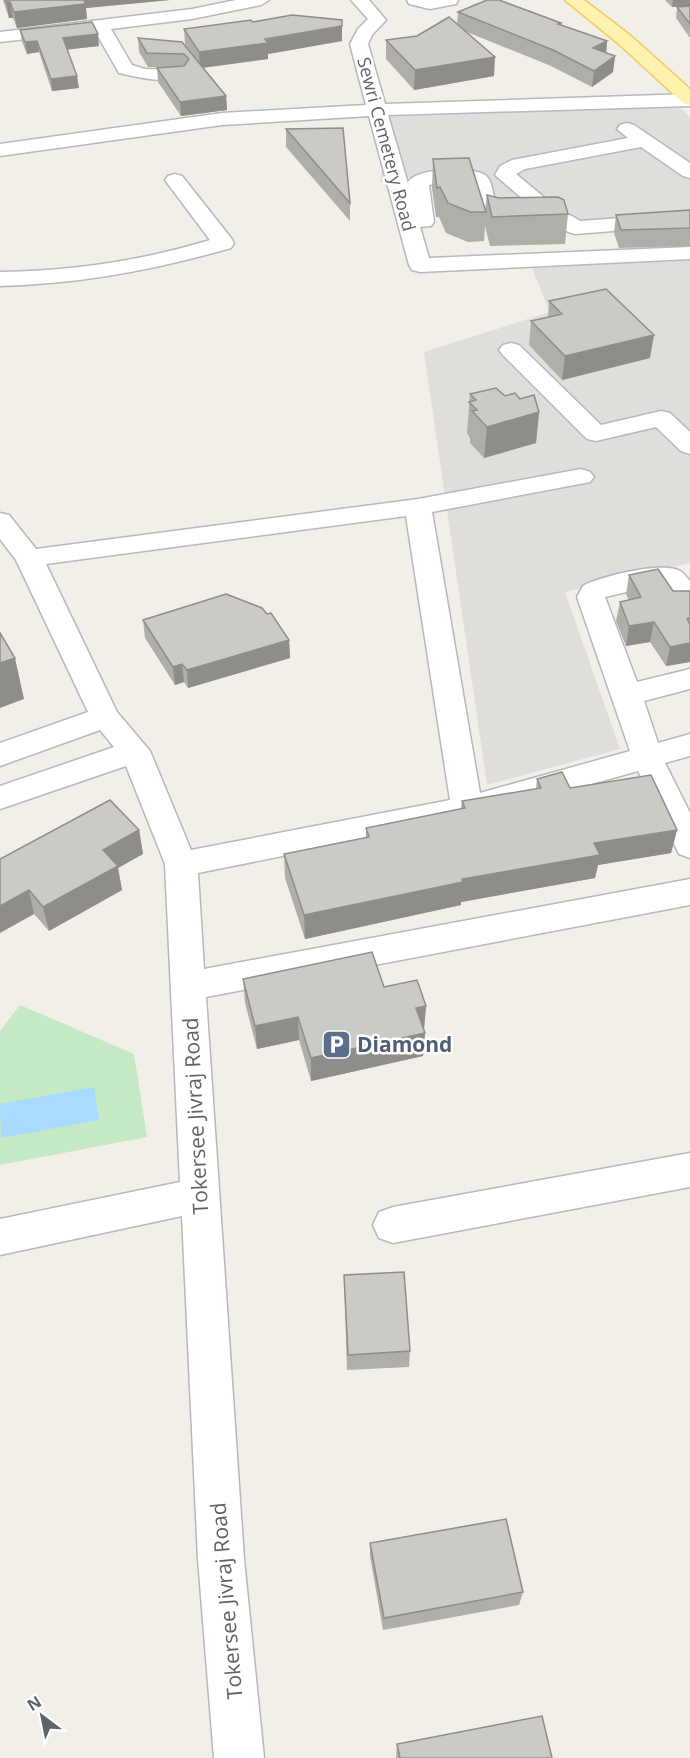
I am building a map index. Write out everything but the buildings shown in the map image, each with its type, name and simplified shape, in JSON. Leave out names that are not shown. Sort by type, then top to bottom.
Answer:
[{"type":"main road","points":[[573,0],[625,40],[690,100]]},
{"type":"main road","points":[[597,0],[663,51]]},
{"type":"street","points":[[0,35],[121,16],[183,10],[237,0]]},
{"type":"street","points":[[0,35],[100,25],[121,16],[192,14],[261,0]]},
{"type":"street","name":"Sewri Cemetery Road","points":[[359,0],[370,9],[377,20],[364,33],[359,44],[378,110],[404,185],[420,265],[573,238]]},
{"type":"street","points":[[415,0],[430,4],[450,0]]},
{"type":"street","points":[[100,25],[125,69],[145,74],[178,74]]},
{"type":"street","points":[[0,150],[222,119],[378,110],[690,100]]},
{"type":"street","points":[[591,103],[690,172]]},
{"type":"street","points":[[573,238],[505,175],[507,170],[519,164],[644,141]]},
{"type":"street","points":[[690,219],[573,238],[462,250],[438,243],[427,236],[404,185],[431,178],[475,177],[479,180],[491,215],[497,219],[573,238],[690,253]]},
{"type":"street","points":[[0,279],[32,279],[110,271],[188,254],[224,243],[175,180]]},
{"type":"street","points":[[511,350],[596,434],[661,418],[690,446]]},
{"type":"street","points":[[29,558],[418,507],[581,477]]},
{"type":"street","points":[[418,507],[467,808]]},
{"type":"street","name":"Tokersee Jivraj Road","points":[[0,521],[29,558],[105,717],[135,751],[181,864],[221,1559],[239,1758]]},
{"type":"street","points":[[690,599],[671,577],[661,575],[600,588],[593,592],[591,597],[627,694],[647,758],[690,846]]},
{"type":"street","points":[[627,694],[690,679]]},
{"type":"street","points":[[0,755],[105,717]]},
{"type":"street","points":[[181,864],[467,808],[690,745]]},
{"type":"street","points":[[0,798],[135,751]]},
{"type":"street","points":[[188,986],[690,892]]},
{"type":"street","points":[[393,1225],[690,1170]]},
{"type":"street","points":[[0,1237],[200,1195]]},
{"type":"shaded area","points":[[589,108],[681,108],[690,117],[690,225],[488,223],[470,167],[380,182],[391,115]]},
{"type":"shaded area","points":[[690,259],[690,563],[565,592],[620,749],[487,785],[424,352],[550,312],[532,268]]},
{"type":"green space","points":[[20,1005],[134,1054],[147,1137],[0,1165],[0,1031]]},
{"type":"water","points":[[94,1087],[99,1120],[1,1138],[0,1104]]},
{"type":"place","name":"Diamond","points":[[336,1044]]}]
